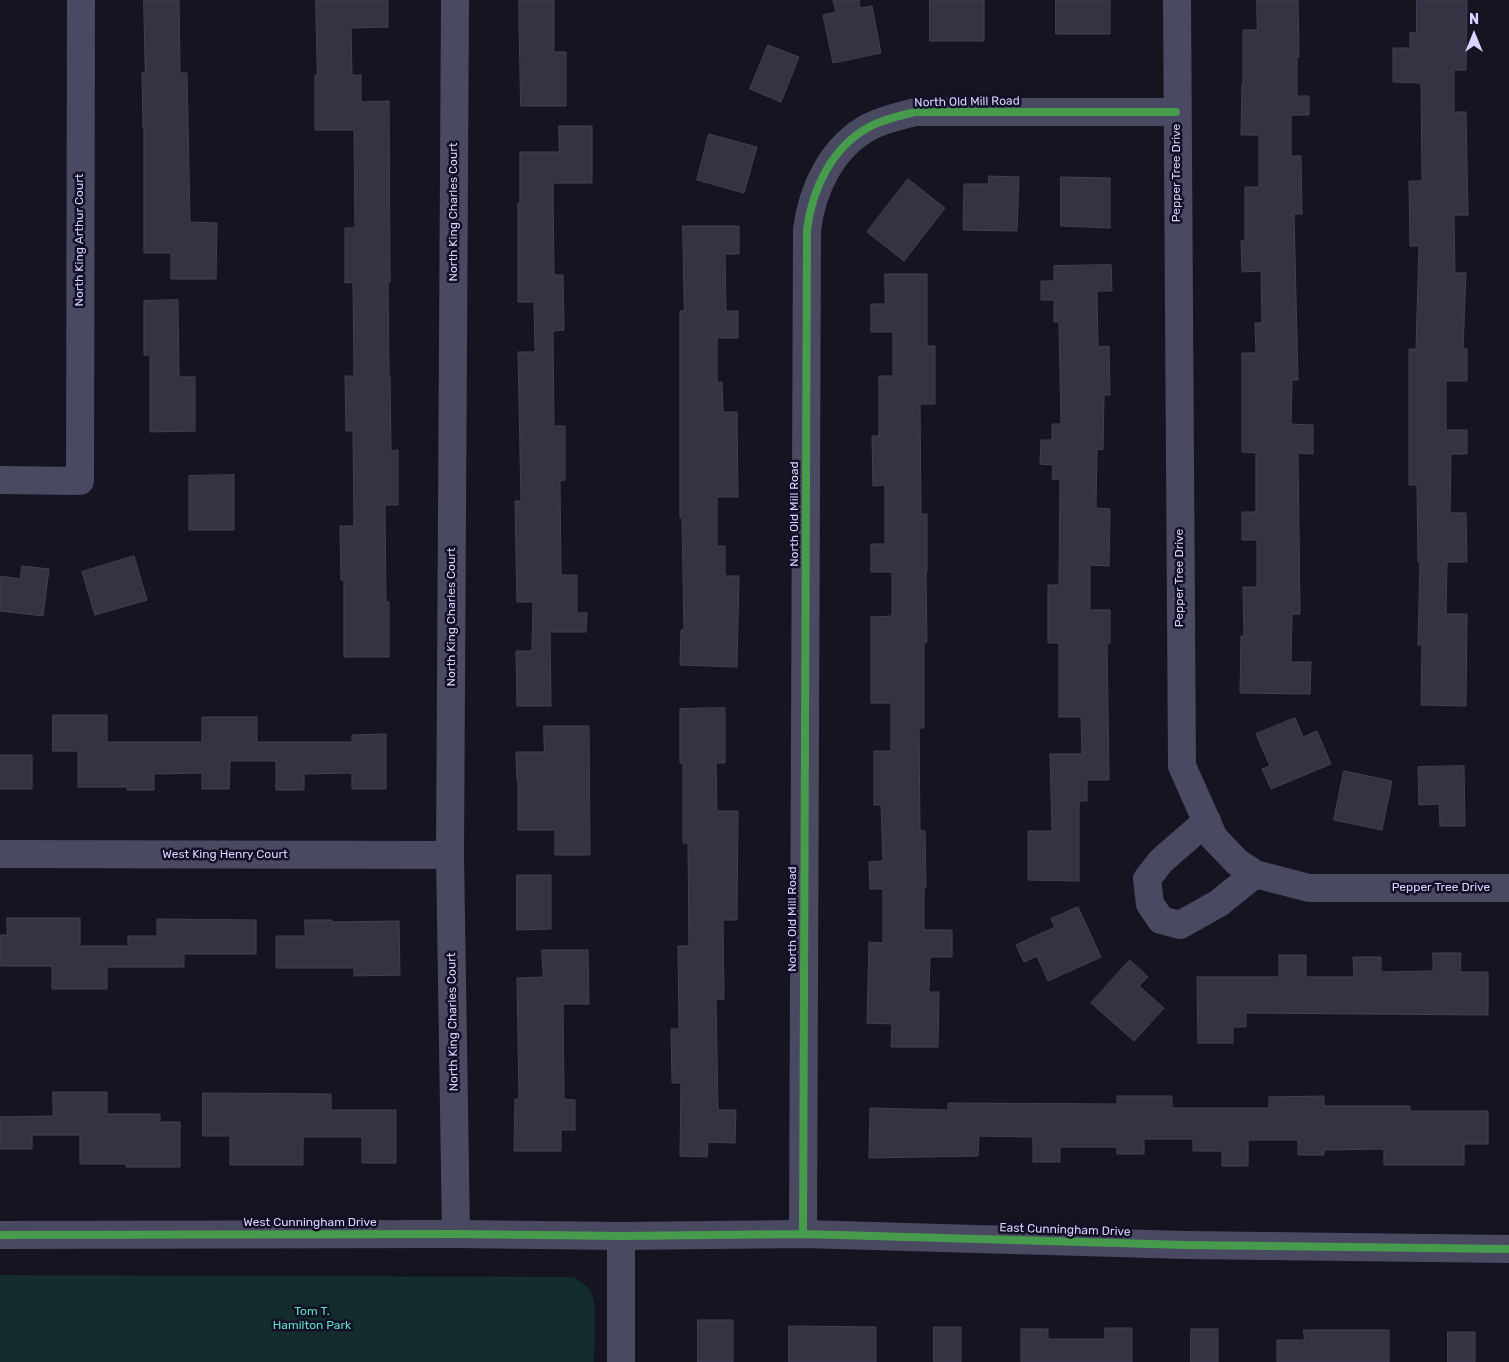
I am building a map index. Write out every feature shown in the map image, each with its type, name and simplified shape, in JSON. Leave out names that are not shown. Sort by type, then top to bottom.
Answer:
[{"type":"street","name":"North King Arthur Court","points":[[0,480],[80,481],[81,0]]},
{"type":"street","name":"North King Charles Court","points":[[455,0],[450,855],[456,1234]]},
{"type":"street","name":"Pepper Tree Drive","points":[[1177,0],[1176,112],[1182,766],[1214,838],[1237,862],[1255,874],[1309,888],[1509,888]]},
{"type":"street","name":"North Old Mill Road","points":[[803,1234],[806,230],[816,187],[826,170],[850,140],[871,126],[915,112],[1176,112]]},
{"type":"street","points":[[1207,821],[1161,861],[1147,879],[1150,904],[1161,920],[1180,925],[1219,903],[1255,874]]},
{"type":"street","name":"West King Henry Court","points":[[0,854],[450,855]]},
{"type":"street","name":"West Cunningham Drive","points":[[0,1235],[456,1234],[621,1236]]},
{"type":"street","name":"East Cunningham Drive","points":[[621,1236],[803,1234],[1186,1245],[1509,1249]]},
{"type":"street","points":[[621,1236],[621,1362]]},
{"type":"green space","name":"Tom T. Hamilton Park","points":[[0,1275],[573,1277],[587,1287],[593,1298],[595,1316],[594,1362],[0,1362]]},
{"type":"building","points":[[144,0],[179,0],[180,73],[187,73],[190,222],[217,223],[216,279],[171,279],[171,253],[144,253],[142,73],[145,73]]},
{"type":"building","points":[[316,0],[388,0],[388,27],[351,28],[352,75],[361,75],[361,102],[389,101],[389,376],[391,451],[398,450],[398,505],[385,505],[386,602],[389,602],[389,657],[344,657],[344,580],[341,580],[340,526],[354,526],[353,431],[346,431],[345,376],[354,376],[353,282],[345,283],[345,228],[355,228],[354,130],[315,130],[315,75],[317,75]]},
{"type":"building","points":[[519,0],[554,0],[554,52],[566,52],[566,106],[521,106]]},
{"type":"building","points":[[833,0],[859,0],[860,8],[872,6],[881,53],[833,63],[823,15],[836,12]]},
{"type":"building","points":[[930,0],[984,0],[984,41],[930,41]]},
{"type":"building","points":[[1056,0],[1110,0],[1110,34],[1056,34]]},
{"type":"building","points":[[1257,0],[1298,0],[1299,57],[1297,57],[1297,96],[1309,96],[1309,115],[1291,115],[1291,156],[1301,156],[1302,214],[1294,214],[1298,380],[1292,380],[1291,424],[1313,425],[1313,454],[1298,453],[1300,614],[1292,614],[1291,662],[1311,662],[1310,694],[1240,693],[1241,636],[1244,636],[1243,587],[1257,587],[1257,540],[1242,540],[1242,512],[1256,512],[1256,453],[1242,452],[1242,353],[1256,353],[1255,323],[1262,323],[1261,271],[1242,272],[1241,241],[1245,240],[1245,187],[1259,187],[1259,135],[1241,135],[1243,30],[1257,30]]},
{"type":"building","points":[[1417,0],[1467,0],[1466,70],[1454,70],[1454,112],[1466,112],[1468,215],[1454,215],[1455,273],[1466,273],[1463,349],[1467,349],[1467,381],[1446,381],[1446,430],[1467,430],[1467,454],[1451,454],[1450,513],[1466,513],[1467,562],[1447,562],[1446,614],[1467,614],[1466,706],[1421,705],[1422,645],[1418,645],[1420,562],[1418,562],[1417,485],[1409,485],[1409,349],[1416,349],[1419,246],[1410,246],[1409,181],[1422,181],[1421,83],[1393,82],[1393,48],[1410,48],[1410,32],[1416,33]]},
{"type":"building","points":[[768,45],[799,57],[781,102],[750,89]]},
{"type":"building","points":[[559,126],[592,126],[592,183],[553,183],[554,275],[563,275],[564,330],[553,331],[554,426],[565,426],[565,480],[560,481],[561,575],[577,575],[577,613],[587,613],[586,632],[550,632],[551,706],[517,706],[516,651],[532,651],[533,602],[517,602],[515,501],[521,501],[518,352],[535,352],[534,302],[518,302],[520,152],[559,152]]},
{"type":"building","points":[[709,134],[757,147],[744,193],[697,180]]},
{"type":"building","points":[[989,176],[1019,177],[1017,231],[963,230],[964,184],[988,184]]},
{"type":"building","points":[[1061,177],[1110,178],[1110,228],[1061,226]]},
{"type":"building","points":[[908,179],[945,208],[904,261],[867,232]]},
{"type":"building","points":[[683,226],[739,226],[739,254],[725,254],[726,311],[738,311],[738,338],[717,338],[717,382],[722,382],[723,412],[737,412],[738,497],[717,497],[717,546],[725,546],[725,576],[739,576],[737,667],[680,665],[681,630],[684,630],[682,518],[680,518],[680,311],[684,311]]},
{"type":"building","points":[[1111,265],[1112,291],[1097,291],[1098,347],[1109,346],[1110,395],[1104,395],[1103,450],[1097,449],[1096,508],[1110,509],[1109,566],[1090,565],[1090,610],[1110,610],[1110,643],[1107,643],[1109,780],[1087,780],[1087,801],[1079,801],[1079,881],[1028,880],[1028,831],[1052,831],[1050,754],[1082,754],[1081,717],[1059,717],[1059,643],[1048,643],[1048,585],[1059,585],[1060,480],[1052,479],[1053,465],[1040,464],[1041,440],[1052,440],[1052,424],[1061,424],[1059,322],[1054,322],[1054,300],[1041,300],[1041,281],[1054,281],[1054,266]]},
{"type":"building","points":[[885,274],[927,274],[927,346],[935,346],[935,404],[920,404],[921,514],[927,514],[927,642],[924,642],[924,728],[919,728],[920,831],[925,831],[926,888],[924,888],[924,930],[952,930],[952,957],[930,957],[929,992],[939,992],[938,1047],[891,1047],[892,1024],[867,1023],[869,942],[883,943],[883,889],[870,889],[869,862],[883,861],[881,805],[874,805],[874,751],[891,751],[891,703],[871,703],[871,617],[892,616],[892,572],[871,572],[871,544],[885,544],[885,485],[873,486],[872,436],[879,436],[879,376],[893,376],[893,332],[871,332],[871,304],[885,304]]},
{"type":"building","points":[[178,300],[179,377],[195,377],[195,431],[150,432],[150,355],[144,355],[144,301]]},
{"type":"building","points":[[234,475],[234,530],[189,530],[189,476]]},
{"type":"building","points":[[134,556],[147,600],[95,615],[82,572]]},
{"type":"building","points":[[22,566],[49,569],[43,616],[0,611],[0,576],[20,579]]},
{"type":"building","points":[[725,708],[725,763],[716,763],[717,811],[738,811],[737,920],[723,920],[724,999],[716,1000],[718,1110],[736,1110],[735,1143],[708,1142],[707,1157],[680,1156],[681,1083],[672,1083],[671,1029],[679,1029],[678,946],[689,946],[688,843],[683,843],[683,763],[680,763],[680,709]]},
{"type":"building","points":[[53,715],[107,715],[107,742],[202,742],[202,717],[257,717],[257,742],[352,742],[352,735],[386,734],[386,789],[352,789],[352,773],[304,774],[304,790],[276,790],[276,761],[230,761],[229,789],[202,789],[202,773],[154,774],[154,790],[127,790],[127,787],[78,787],[78,751],[53,751]]},
{"type":"building","points":[[1295,718],[1303,737],[1317,731],[1331,764],[1271,789],[1262,769],[1270,766],[1256,734]]},
{"type":"building","points":[[544,726],[589,726],[590,855],[555,855],[555,830],[518,830],[516,752],[544,752]]},
{"type":"building","points":[[0,755],[32,755],[32,789],[0,789]]},
{"type":"building","points":[[1464,766],[1465,826],[1440,826],[1439,804],[1419,805],[1418,767]]},
{"type":"building","points":[[1344,771],[1392,781],[1382,830],[1334,820]]},
{"type":"building","points":[[517,875],[551,875],[551,929],[517,930]]},
{"type":"building","points":[[1078,907],[1101,957],[1048,981],[1037,956],[1024,962],[1016,945],[1055,927],[1051,919]]},
{"type":"building","points":[[7,918],[80,918],[80,946],[128,946],[128,936],[157,936],[157,919],[256,920],[256,954],[184,954],[184,967],[107,967],[107,989],[52,989],[52,966],[0,966],[0,935],[7,935]]},
{"type":"building","points":[[305,920],[332,920],[332,922],[399,921],[400,975],[354,976],[354,968],[276,968],[276,936],[305,936]]},
{"type":"building","points":[[542,950],[588,950],[589,1004],[563,1004],[564,1099],[575,1100],[575,1130],[561,1130],[561,1151],[514,1151],[515,1099],[519,1099],[517,978],[543,977]]},
{"type":"building","points":[[1433,953],[1461,953],[1460,972],[1488,972],[1488,1015],[1246,1013],[1246,1027],[1233,1027],[1233,1043],[1198,1043],[1197,977],[1279,977],[1279,955],[1306,955],[1306,977],[1354,977],[1353,957],[1381,957],[1381,972],[1433,971]]},
{"type":"building","points":[[1130,960],[1148,977],[1139,986],[1164,1008],[1134,1041],[1091,1003]]},
{"type":"building","points":[[53,1092],[107,1092],[107,1114],[160,1114],[160,1122],[180,1122],[180,1167],[126,1167],[126,1164],[80,1164],[80,1135],[32,1135],[32,1149],[0,1149],[0,1117],[53,1116]]},
{"type":"building","points":[[203,1093],[331,1094],[331,1110],[396,1110],[396,1163],[362,1163],[362,1137],[303,1137],[303,1165],[230,1165],[230,1136],[203,1136]]},
{"type":"building","points":[[1117,1096],[1172,1096],[1172,1108],[1269,1108],[1269,1097],[1324,1096],[1324,1106],[1410,1106],[1410,1111],[1488,1111],[1488,1144],[1464,1144],[1464,1165],[1384,1165],[1384,1149],[1324,1150],[1324,1155],[1298,1155],[1298,1140],[1248,1140],[1248,1166],[1222,1166],[1222,1151],[1193,1151],[1193,1139],[1144,1139],[1144,1154],[1117,1154],[1117,1147],[1060,1147],[1060,1162],[1033,1162],[1033,1137],[979,1136],[978,1156],[869,1158],[870,1108],[948,1110],[948,1103],[1117,1104]]},
{"type":"building","points":[[698,1320],[733,1320],[733,1362],[698,1362]]},
{"type":"building","points":[[789,1326],[876,1327],[876,1362],[789,1362]]},
{"type":"building","points":[[934,1327],[961,1327],[961,1362],[934,1362]]},
{"type":"building","points":[[1105,1328],[1132,1328],[1132,1362],[1021,1362],[1021,1329],[1048,1329],[1048,1339],[1105,1339]]},
{"type":"building","points":[[1191,1329],[1218,1329],[1218,1362],[1191,1362]]},
{"type":"building","points":[[1304,1330],[1389,1330],[1389,1362],[1277,1362],[1277,1340],[1304,1340]]},
{"type":"building","points":[[1448,1332],[1475,1332],[1475,1362],[1448,1362]]},
{"type":"cycle path","points":[[803,1234],[807,230],[814,199],[826,170],[845,145],[871,126],[915,112],[1176,112]]},
{"type":"cycle path","points":[[0,1235],[456,1234],[621,1236],[803,1234],[1186,1245],[1509,1249]]}]
